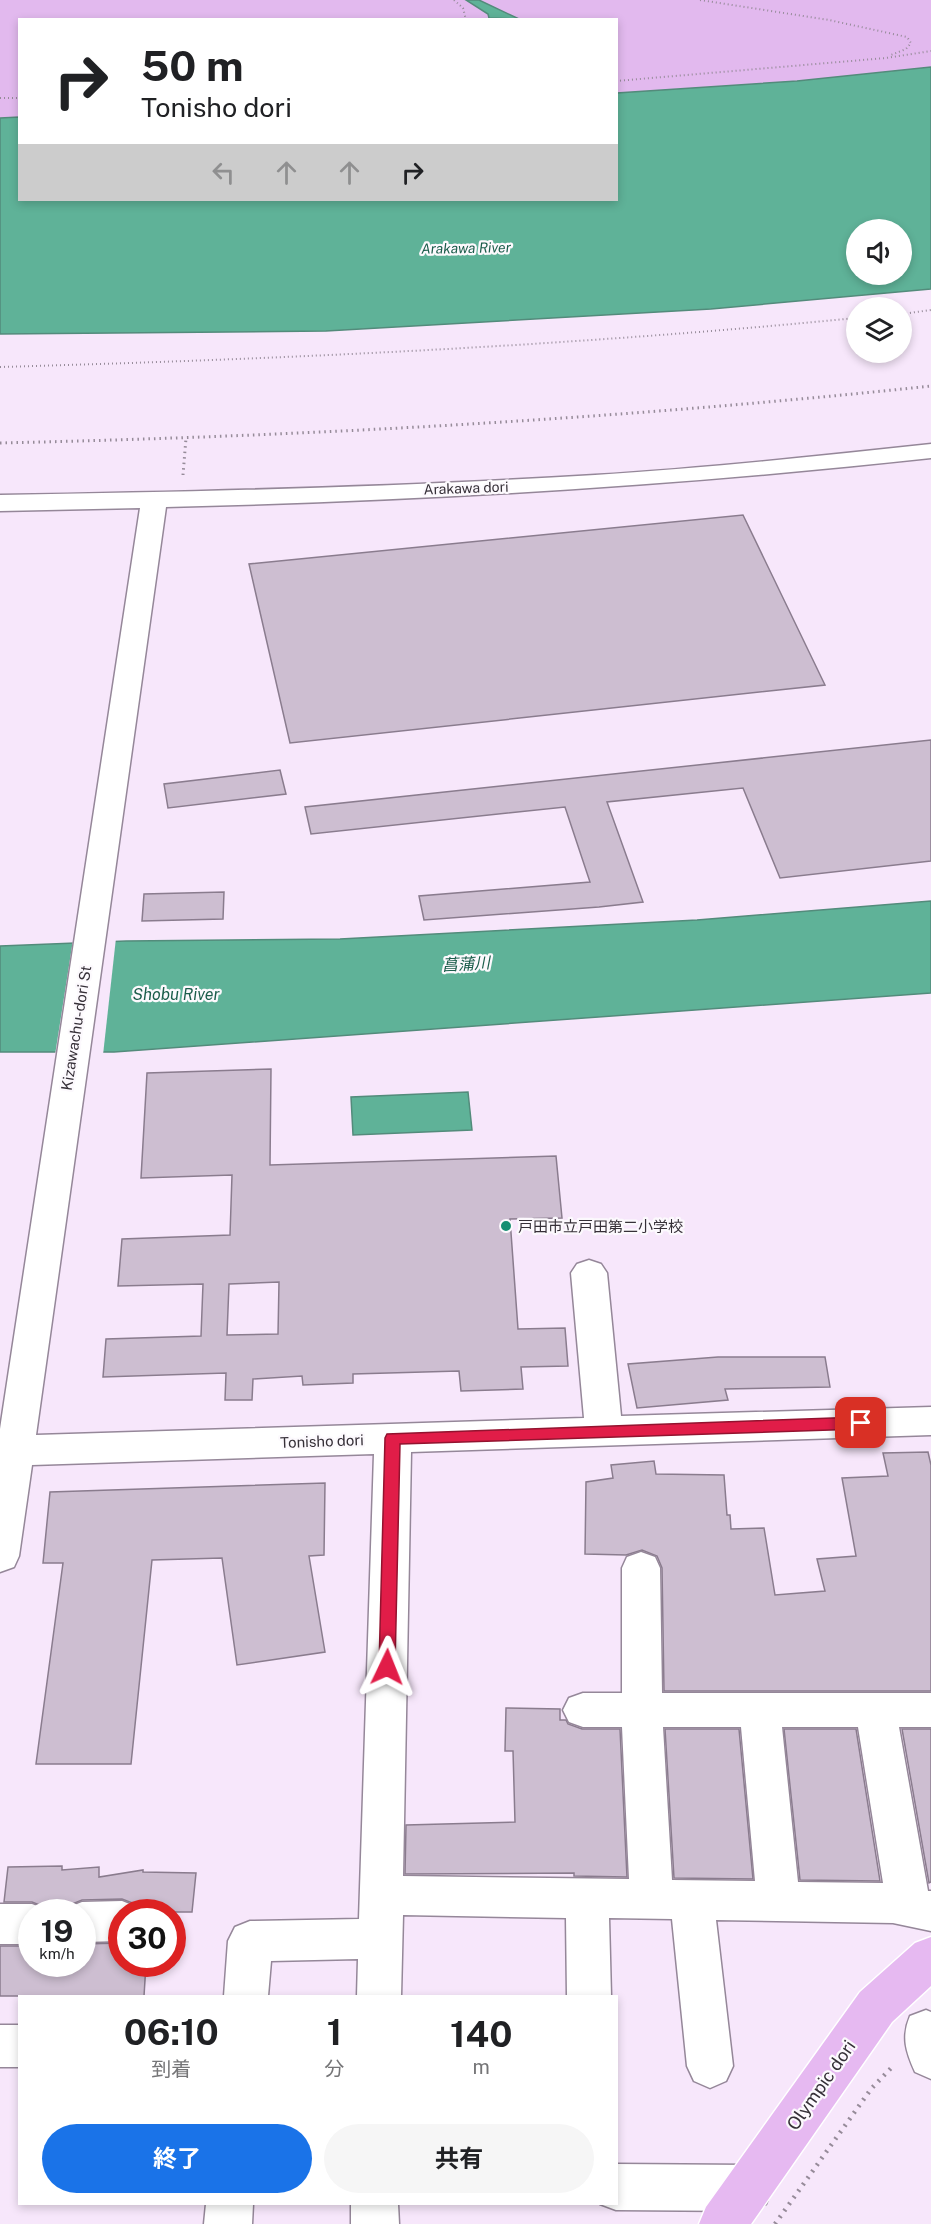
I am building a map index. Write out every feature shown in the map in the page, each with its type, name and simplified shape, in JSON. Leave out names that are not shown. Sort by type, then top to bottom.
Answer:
[{"type":"main road","name":"Olympic dori","points":[[736,2206],[876,2007],[931,1957]]},
{"type":"street","name":"Arakawa dori","points":[[0,503],[154,501],[548,485],[665,477],[931,451]]},
{"type":"street","name":"Kizawachu-dori St","points":[[0,1556],[8,1451],[91,933],[154,501]]},
{"type":"street","points":[[589,1273],[604,1432]]},
{"type":"street","name":"Tonisho dori","points":[[8,1451],[931,1421]]},
{"type":"street","points":[[379,1995],[393,1438]]},
{"type":"street","points":[[641,1568],[642,1710],[672,1900],[710,2066]]},
{"type":"street","points":[[583,1710],[931,1710]]},
{"type":"street","points":[[760,1710],[779,1902]]},
{"type":"street","points":[[381,1895],[893,1904],[920,1909],[876,1710]]},
{"type":"street","points":[[587,1898],[589,1995]]},
{"type":"street","points":[[0,1924],[18,1923]]},
{"type":"street","points":[[246,1995],[250,1941],[381,1939]]},
{"type":"street","points":[[0,2046],[18,2046]]},
{"type":"street","points":[[618,2187],[736,2206]]},
{"type":"street","points":[[228,2224],[230,2205]]},
{"type":"street","points":[[375,2205],[375,2224]]},
{"type":"path","points":[[454,0],[463,8],[466,18]]},
{"type":"path","points":[[700,0],[829,20],[907,37],[911,43],[906,49],[886,58]]},
{"type":"path","points":[[618,81],[886,58],[931,51]]},
{"type":"path","points":[[0,98],[18,98]]},
{"type":"path","points":[[912,313],[931,310]]},
{"type":"path","points":[[0,367],[238,360],[457,349],[846,319]]},
{"type":"path","points":[[0,443],[186,438],[522,421],[931,386]]},
{"type":"path","points":[[182,499],[186,438]]},
{"type":"path","points":[[776,2224],[871,2089],[928,2044]]},
{"type":"shaded area","points":[[0,0],[931,0],[931,67],[797,81],[618,93],[618,18],[18,18],[18,117],[0,118]]},
{"type":"water","points":[[466,0],[479,0],[517,18],[489,18],[488,14]]},
{"type":"water","name":"Arakawa River","points":[[931,67],[931,289],[711,309],[326,331],[0,334],[0,118],[18,117],[18,201],[618,201],[618,93],[797,81]]},
{"type":"water","name":"Shobu River","points":[[931,901],[931,993],[114,1052],[0,1052],[0,946],[126,941],[340,939],[697,920]]},
{"type":"water","points":[[468,1092],[472,1130],[353,1135],[351,1097]]},
{"type":"pier","points":[[116,938],[103,1055],[55,1055],[73,940]]},
{"type":"building","points":[[743,515],[825,685],[290,743],[249,564]]},
{"type":"building","points":[[931,740],[931,861],[780,878],[743,788],[607,802],[643,902],[599,907],[424,920],[419,896],[590,882],[565,807],[311,834],[305,807]]},
{"type":"building","points":[[280,770],[286,794],[168,808],[164,784]]},
{"type":"building","points":[[224,892],[223,919],[142,921],[144,894]]},
{"type":"building","points":[[271,1069],[270,1165],[556,1156],[562,1218],[510,1219],[518,1329],[565,1328],[568,1366],[521,1367],[523,1389],[461,1391],[459,1371],[353,1374],[353,1383],[303,1385],[302,1376],[253,1379],[252,1400],[225,1400],[226,1373],[103,1377],[106,1339],[201,1336],[203,1284],[118,1286],[122,1239],[230,1235],[232,1175],[141,1178],[147,1073]],"holes":[[[279,1282],[278,1334],[227,1335],[229,1284]]]},
{"type":"building","points":[[718,1357],[825,1357],[830,1387],[725,1389],[728,1400],[637,1408],[628,1364]]},
{"type":"building","points":[[928,1452],[931,1465],[931,1691],[664,1691],[662,1568],[657,1556],[642,1550],[626,1555],[585,1554],[586,1482],[613,1478],[611,1465],[654,1461],[656,1474],[724,1475],[727,1515],[730,1515],[731,1529],[764,1528],[775,1595],[825,1591],[817,1559],[856,1556],[842,1478],[888,1476],[883,1453]]},
{"type":"building","points":[[325,1483],[324,1555],[309,1556],[325,1652],[237,1665],[222,1558],[152,1560],[131,1764],[36,1764],[63,1563],[43,1563],[50,1492]]},
{"type":"building","points":[[506,1708],[560,1709],[560,1720],[566,1720],[568,1724],[582,1729],[620,1729],[627,1877],[574,1876],[574,1873],[405,1874],[406,1825],[515,1822],[513,1751],[505,1751]]},
{"type":"building","points":[[665,1729],[739,1729],[753,1879],[674,1878]]},
{"type":"building","points":[[784,1729],[856,1729],[880,1881],[800,1880]]},
{"type":"building","points":[[902,1729],[931,1729],[931,1882],[929,1883]]},
{"type":"building","points":[[62,1866],[62,1870],[99,1867],[99,1877],[143,1870],[143,1872],[196,1873],[192,1912],[186,1912],[186,1899],[18,1899],[18,1902],[4,1902],[8,1867]]},
{"type":"building","points":[[108,1943],[108,1977],[145,1977],[144,1995],[0,1996],[0,1946],[18,1946],[18,1977],[96,1977],[96,1944]]},
{"type":"place","name":"戸田市立戸田第二小学校","points":[[506,1226]]},
{"type":"route","points":[[387,1667],[393,1438],[861,1423]]},
{"type":"water label","name":"菖蒲川","points":[[466,964]]}]
